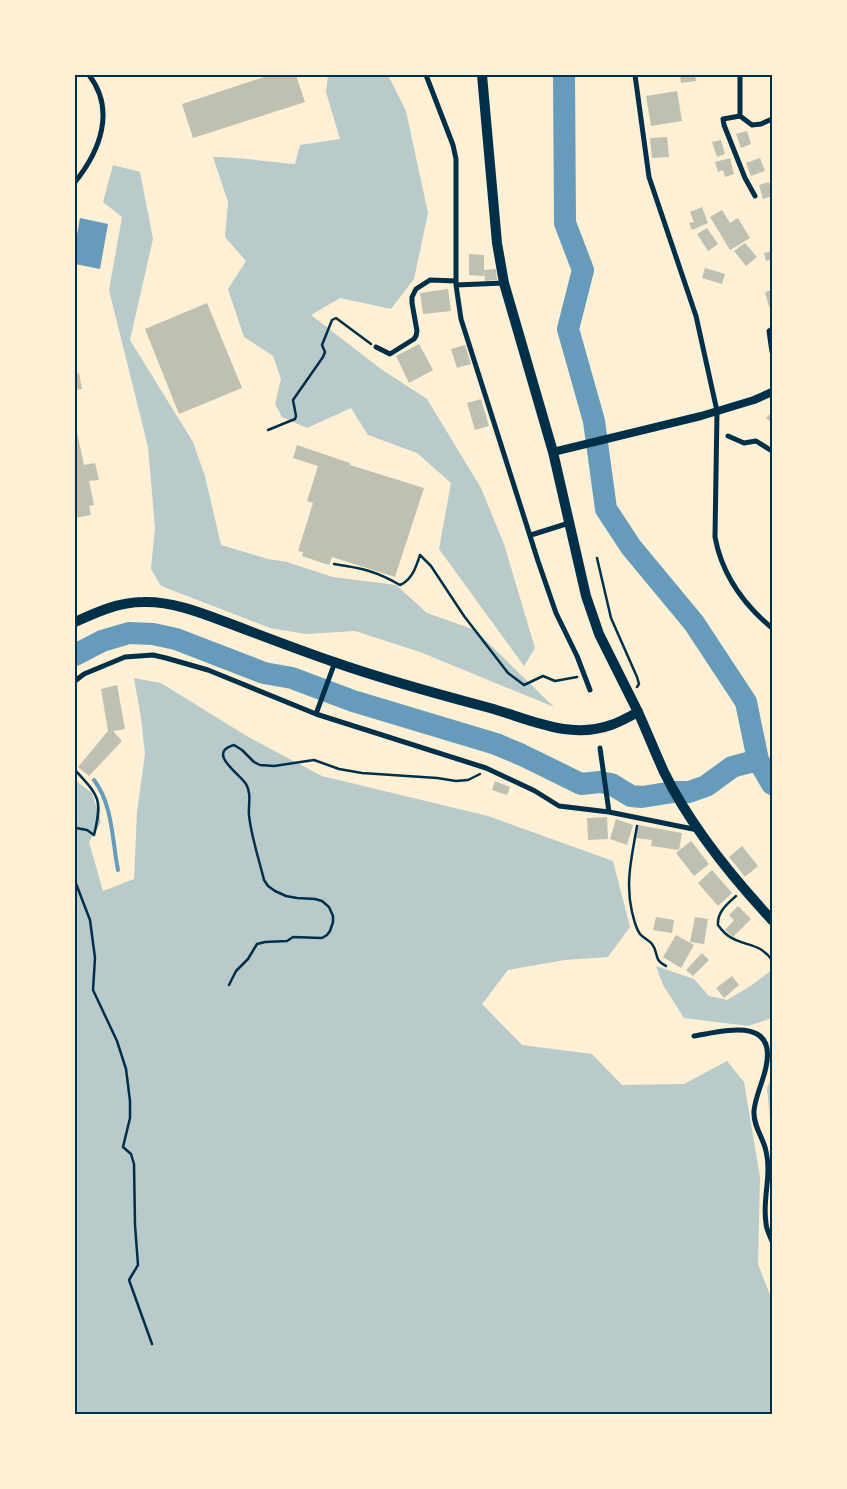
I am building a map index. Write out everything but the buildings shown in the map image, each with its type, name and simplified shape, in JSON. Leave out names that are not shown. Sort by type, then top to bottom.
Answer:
[{"type":"main road","points":[[482,75],[497,243],[504,283],[552,452],[586,596],[599,634],[638,712],[665,773],[690,816],[725,865],[772,920]]},
{"type":"main road","points":[[75,622],[112,607],[144,602],[159,604],[200,612],[335,662],[429,692],[500,711],[535,724],[579,730],[594,729],[610,725],[638,712]]},
{"type":"street","points":[[75,182],[96,152],[102,132],[104,115],[102,100],[94,81],[89,75]]},
{"type":"street","points":[[426,75],[453,145],[456,159],[456,283],[461,319],[556,613],[577,656],[590,690]]},
{"type":"street","points":[[635,75],[649,177],[696,316],[717,411],[715,537],[718,552],[731,584],[760,618],[772,628]]},
{"type":"street","points":[[740,75],[740,116]]},
{"type":"street","points":[[755,196],[745,178],[723,119],[740,116],[752,125],[761,124],[772,119]]},
{"type":"street","points":[[376,347],[390,354],[414,339],[417,331],[412,297],[416,289],[430,280],[456,283],[504,283]]},
{"type":"street","points":[[772,329],[768,331],[772,352]]},
{"type":"street","points":[[552,452],[701,416],[754,400],[772,392]]},
{"type":"street","points":[[728,436],[744,443],[756,441],[772,451]]},
{"type":"street","points":[[531,536],[568,523]]},
{"type":"street","points":[[75,680],[84,674],[125,657],[153,656],[208,670],[316,714],[486,768],[535,790],[559,806],[609,812],[700,830]]},
{"type":"street","points":[[316,714],[335,662]]},
{"type":"street","points":[[600,748],[609,812]]},
{"type":"street","points":[[694,1036],[729,1030],[753,1031],[760,1034],[768,1048],[766,1066],[754,1110],[755,1124],[766,1152],[768,1173],[766,1224],[772,1241]]},
{"type":"path","points":[[268,430],[294,419],[296,416],[293,400],[323,357],[322,345],[332,320],[336,318],[376,347]]},
{"type":"path","points":[[334,564],[363,568],[385,576],[400,585],[407,582],[420,555],[431,566],[464,616],[508,673],[524,685],[542,676],[555,681],[577,677]]},
{"type":"path","points":[[598,558],[611,618],[637,677],[639,684],[637,687]]},
{"type":"path","points":[[229,985],[236,971],[248,959],[257,944],[287,941],[293,937],[322,938],[327,936],[330,931],[333,916],[329,908],[322,901],[315,898],[286,896],[268,886],[264,880],[249,815],[248,789],[246,784],[230,768],[223,756],[223,751],[226,747],[234,746],[242,750],[254,762],[260,765],[274,766],[314,760],[339,769],[379,775],[437,778],[456,781],[477,777],[486,768]]},
{"type":"path","points":[[75,770],[94,790],[99,814],[94,835],[87,830],[76,828],[75,830]]},
{"type":"path","points":[[638,818],[628,881],[630,900],[636,926],[644,938],[652,944],[656,957],[666,966]]},
{"type":"path","points":[[75,881],[90,920],[95,958],[93,990],[117,1041],[126,1069],[130,1118],[123,1146],[131,1154],[134,1164],[134,1225],[138,1265],[129,1280],[152,1344]]},
{"type":"path","points":[[738,895],[721,911],[718,926],[734,941],[761,948],[767,952],[772,960]]},
{"type":"shaded area","points":[[328,75],[388,75],[406,111],[428,213],[414,279],[391,309],[340,298],[311,315],[381,369],[427,399],[481,488],[504,544],[535,648],[524,666],[439,549],[451,483],[417,453],[368,435],[351,408],[307,428],[282,417],[275,404],[281,379],[273,356],[244,337],[228,289],[246,261],[225,237],[228,202],[213,157],[295,164],[300,145],[340,139],[326,92]]},
{"type":"shaded area","points":[[113,165],[140,172],[153,239],[130,340],[193,442],[205,476],[221,545],[268,559],[287,562],[333,577],[396,585],[427,613],[475,630],[554,707],[420,652],[355,631],[306,634],[270,628],[161,586],[151,569],[155,527],[148,447],[109,290],[122,217],[103,202]]},
{"type":"shaded area","points":[[134,678],[161,683],[250,738],[322,776],[488,816],[613,861],[630,927],[608,957],[565,960],[508,970],[482,1004],[522,1045],[592,1054],[622,1085],[684,1084],[727,1061],[744,1082],[760,1177],[758,1264],[772,1297],[772,1414],[75,1414],[75,780],[92,793],[101,822],[89,842],[103,891],[134,879],[137,812],[145,754]]},
{"type":"shaded area","points":[[656,966],[694,979],[709,996],[727,1000],[772,970],[772,1018],[748,1026],[684,1018],[663,985]]},
{"type":"shaded area","points":[[772,1077],[772,1118],[770,1119],[767,1088]]},
{"type":"water","points":[[80,218],[108,224],[100,269],[75,264],[75,246]]},
{"type":"waterway","points":[[564,75],[565,223],[583,270],[568,329],[594,421],[606,509],[631,547],[694,623],[746,702],[758,760],[772,784]]},
{"type":"waterway","points":[[75,655],[102,641],[129,633],[153,634],[176,639],[264,673],[292,678],[353,701],[496,744],[581,784],[600,782],[611,784],[631,796],[642,797],[673,792],[689,792],[706,786],[732,767],[758,760]]},
{"type":"waterway","points":[[94,780],[105,800],[111,823],[118,870]]}]
